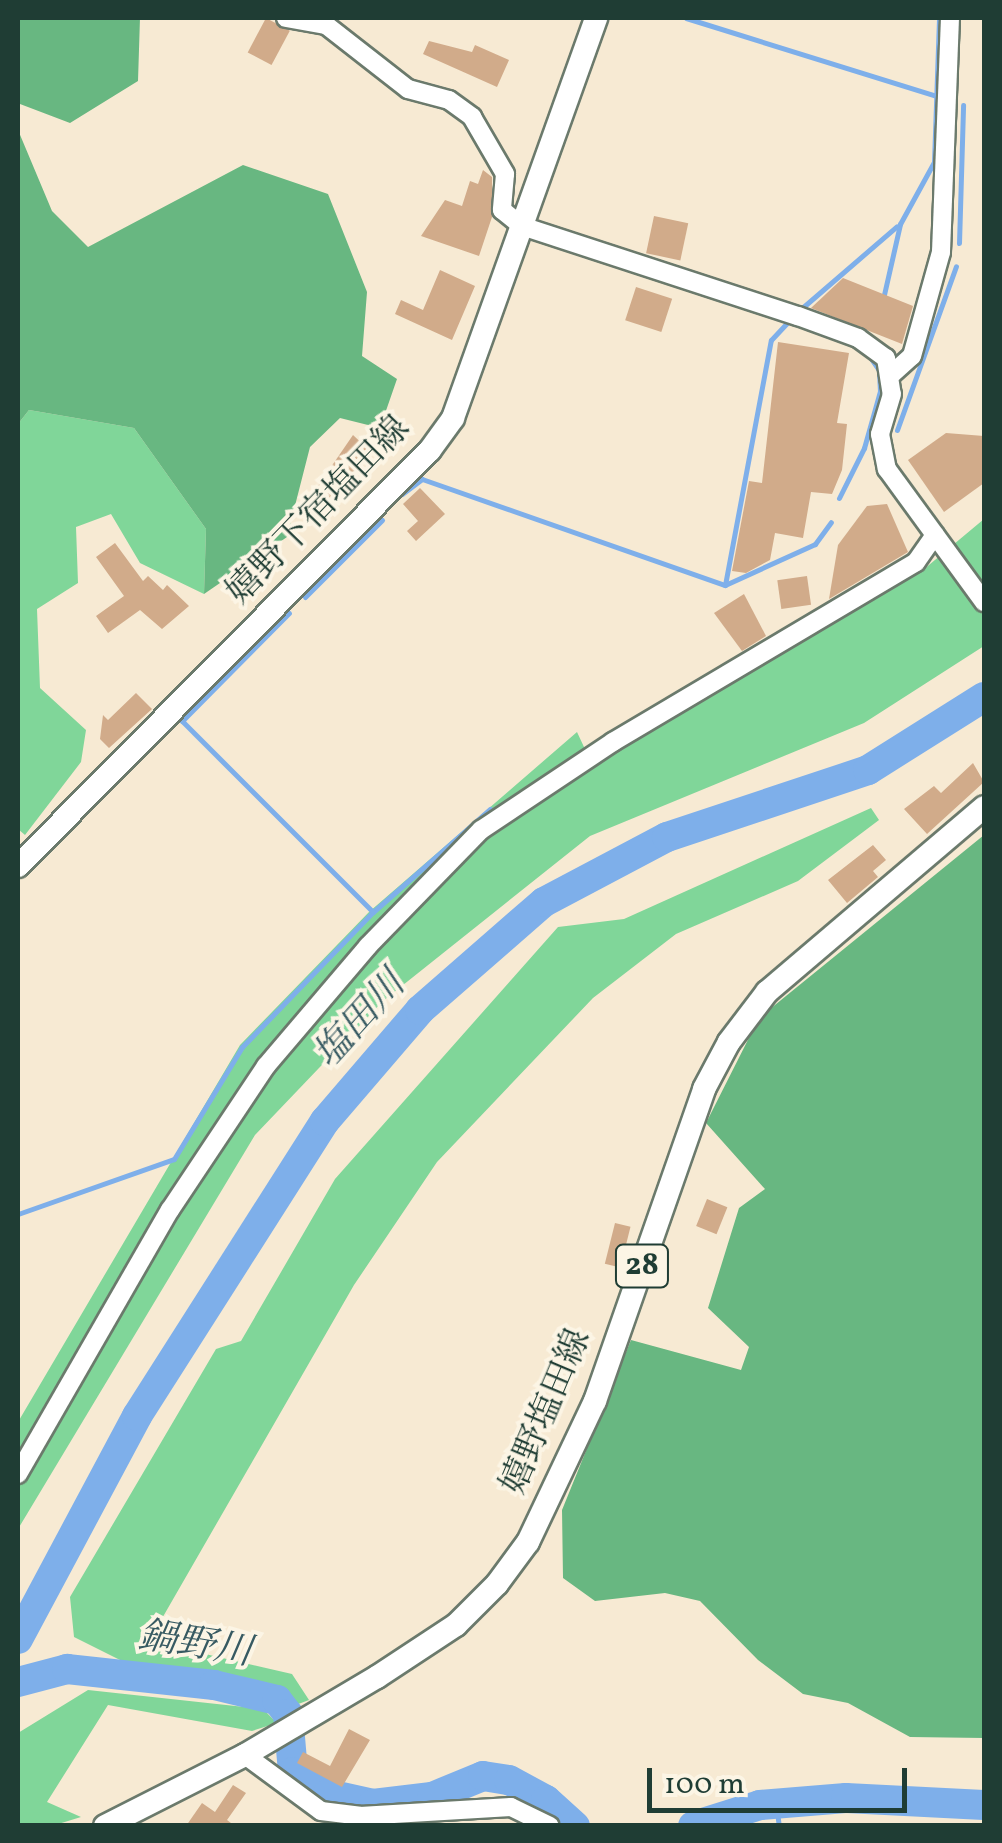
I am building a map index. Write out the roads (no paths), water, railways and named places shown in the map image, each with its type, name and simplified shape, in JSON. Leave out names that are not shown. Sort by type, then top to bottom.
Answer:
[{"type":"main road","name":"嬉野下宿塩田線","points":[[18,866],[27,850],[430,450],[465,388],[596,18]]},
{"type":"main road","name":"嬉野塩田線","points":[[105,1826],[246,1755],[456,1625],[528,1542],[595,1401],[704,1089],[729,1042],[767,992],[984,807]]},
{"type":"street","points":[[286,18],[326,25],[408,88],[449,100],[472,116],[505,174],[502,210],[522,226],[858,338],[886,358],[894,372]]},
{"type":"street","points":[[950,18],[941,252],[912,356],[894,372],[880,451],[984,602]]},
{"type":"street","points":[[18,1474],[170,1210],[266,1066],[368,946],[482,830],[613,742],[916,562],[938,539]]},
{"type":"street","points":[[246,1755],[321,1811],[360,1816],[511,1807],[550,1826]]},
{"type":"waterway","points":[[686,18],[936,96]]},
{"type":"waterway","points":[[883,299],[900,224],[934,162],[939,18]]},
{"type":"waterway","points":[[959,243],[963,105]]},
{"type":"waterway","points":[[802,308],[897,226]]},
{"type":"waterway","points":[[897,430],[956,266]]},
{"type":"waterway","points":[[402,494],[422,479],[725,585],[771,340],[788,322]]},
{"type":"waterway","points":[[839,498],[864,448],[880,391],[879,370],[868,354]]},
{"type":"waterway","points":[[305,597],[382,520]]},
{"type":"waterway","points":[[725,585],[815,544],[831,522]]},
{"type":"waterway","points":[[18,1214],[174,1159],[242,1047],[373,912],[182,721],[289,613]]},
{"type":"waterway","name":"塩田川","points":[[18,1639],[137,1416],[325,1121],[420,1010],[544,902],[667,837],[868,770],[984,697]]},
{"type":"waterway","points":[[373,912],[490,809]]},
{"type":"waterway","name":"鍋野川","points":[[18,1682],[67,1669],[214,1685],[277,1700],[288,1714],[293,1772],[328,1794],[373,1804],[432,1797],[483,1776],[509,1780],[546,1800],[575,1826]]},
{"type":"waterway","name":"鍋野川","points":[[693,1826],[760,1805],[846,1798],[984,1805]]},
{"type":"waterway","points":[[776,1803],[779,1826]]}]
